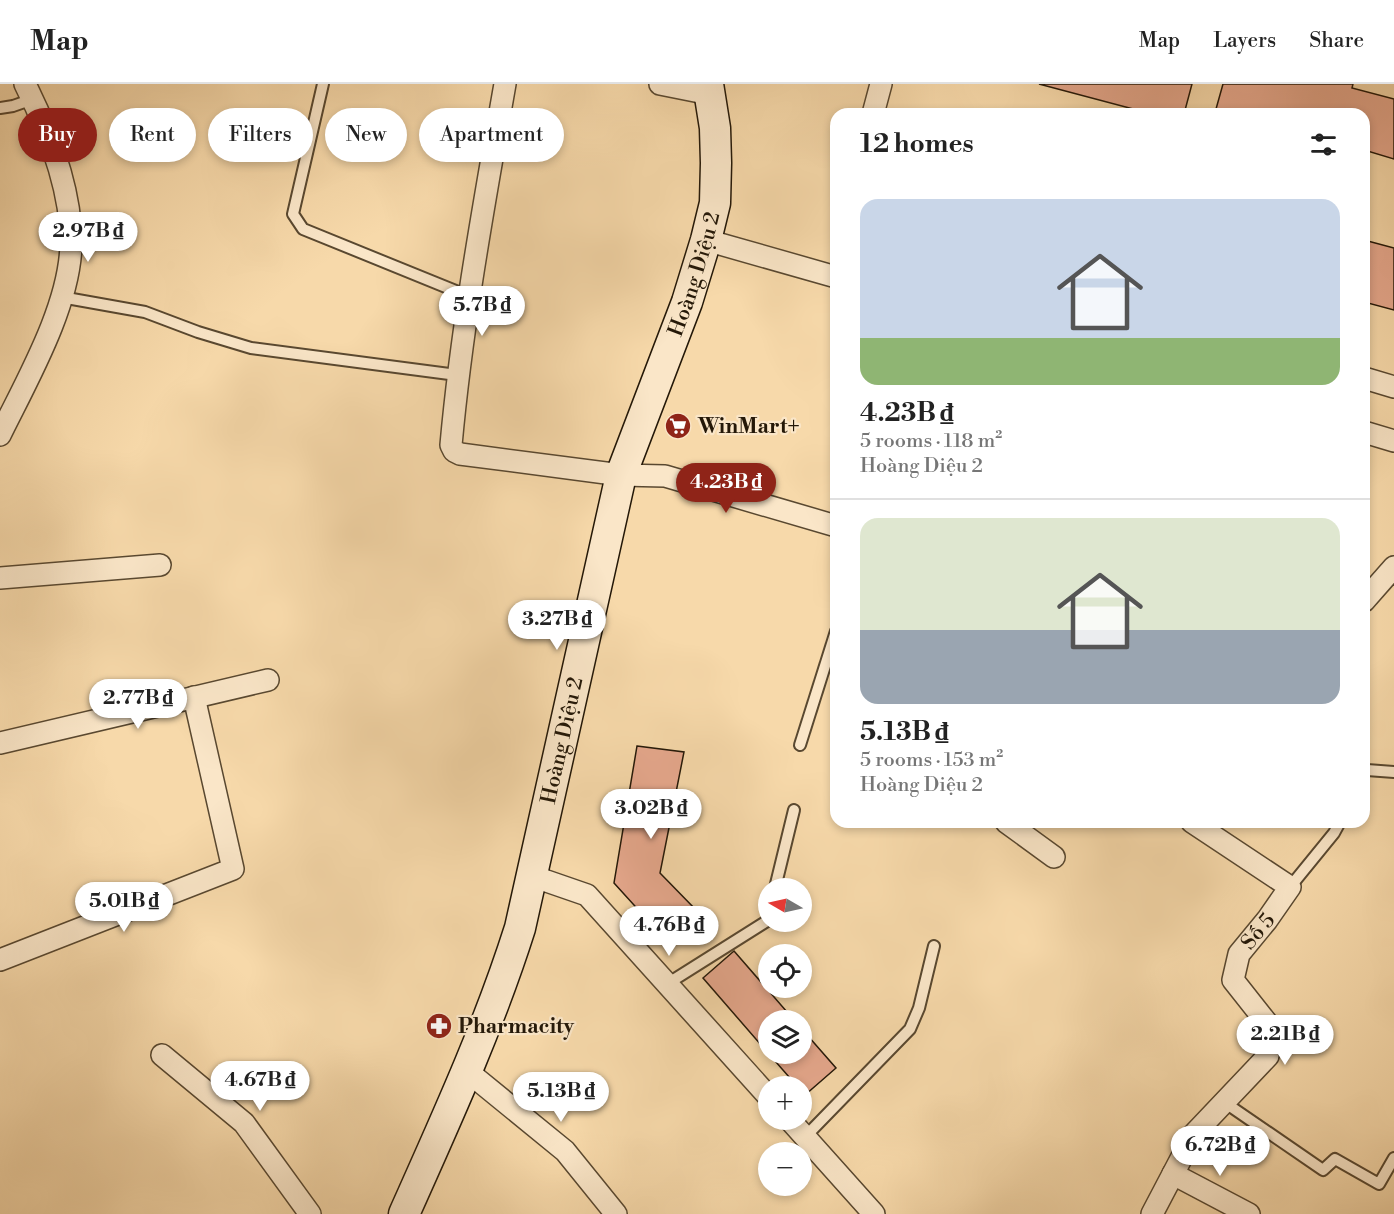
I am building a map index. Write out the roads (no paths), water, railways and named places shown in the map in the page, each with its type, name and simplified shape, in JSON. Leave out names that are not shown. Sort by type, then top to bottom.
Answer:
[{"type":"street","points":[[504,84],[468,296],[451,445],[460,454],[621,475],[665,476],[830,524]]},
{"type":"street","points":[[660,84],[709,89]]},
{"type":"street","points":[[875,108],[881,84]]},
{"type":"street","name":"Hoàng Diệu 2","points":[[404,1214],[467,1071],[507,969],[520,928],[621,475],[687,302],[715,203],[715,128],[709,89]]},
{"type":"street","points":[[0,435],[42,349],[67,276],[71,243],[68,202],[54,153],[29,92]]},
{"type":"street","points":[[706,240],[830,275]]},
{"type":"street","points":[[1370,380],[1394,387]]},
{"type":"street","points":[[1370,434],[1394,441]]},
{"type":"street","points":[[0,578],[160,565]]},
{"type":"street","points":[[1370,594],[1394,567]]},
{"type":"street","points":[[0,743],[268,680]]},
{"type":"street","points":[[0,960],[233,869],[194,696]]},
{"type":"street","points":[[1014,828],[1054,857]]},
{"type":"street","points":[[1201,828],[1290,887]]},
{"type":"street","points":[[532,876],[587,895],[758,1085]]},
{"type":"street","name":"Số 5","points":[[1152,1214],[1194,1134],[1268,1056],[1267,1023],[1233,980],[1239,954],[1290,887]]},
{"type":"street","points":[[162,1055],[244,1123],[310,1214]]},
{"type":"street","points":[[467,1071],[565,1151],[616,1214]]},
{"type":"street","points":[[799,1130],[874,1214]]},
{"type":"street","points":[[1173,1174],[1249,1214]]},
{"type":"lane","points":[[323,84],[293,214],[303,229],[468,296]]},
{"type":"lane","points":[[0,108],[13,106],[29,92]]},
{"type":"lane","points":[[61,297],[145,312],[198,332],[251,348],[458,375]]},
{"type":"lane","points":[[800,745],[830,650]]},
{"type":"lane","points":[[1370,771],[1394,772]]},
{"type":"lane","points":[[777,878],[794,810]]},
{"type":"lane","points":[[1290,887],[1337,828]]},
{"type":"lane","points":[[668,984],[758,927]]},
{"type":"lane","points":[[805,1137],[910,1029],[919,1008],[934,946]]},
{"type":"lane","points":[[1224,1102],[1323,1170],[1335,1159],[1379,1184],[1394,1158]]},
{"type":"place","name":"WinMart+","points":[[678,426]]},
{"type":"place","name":"Pharmacity","points":[[439,1026]]}]
